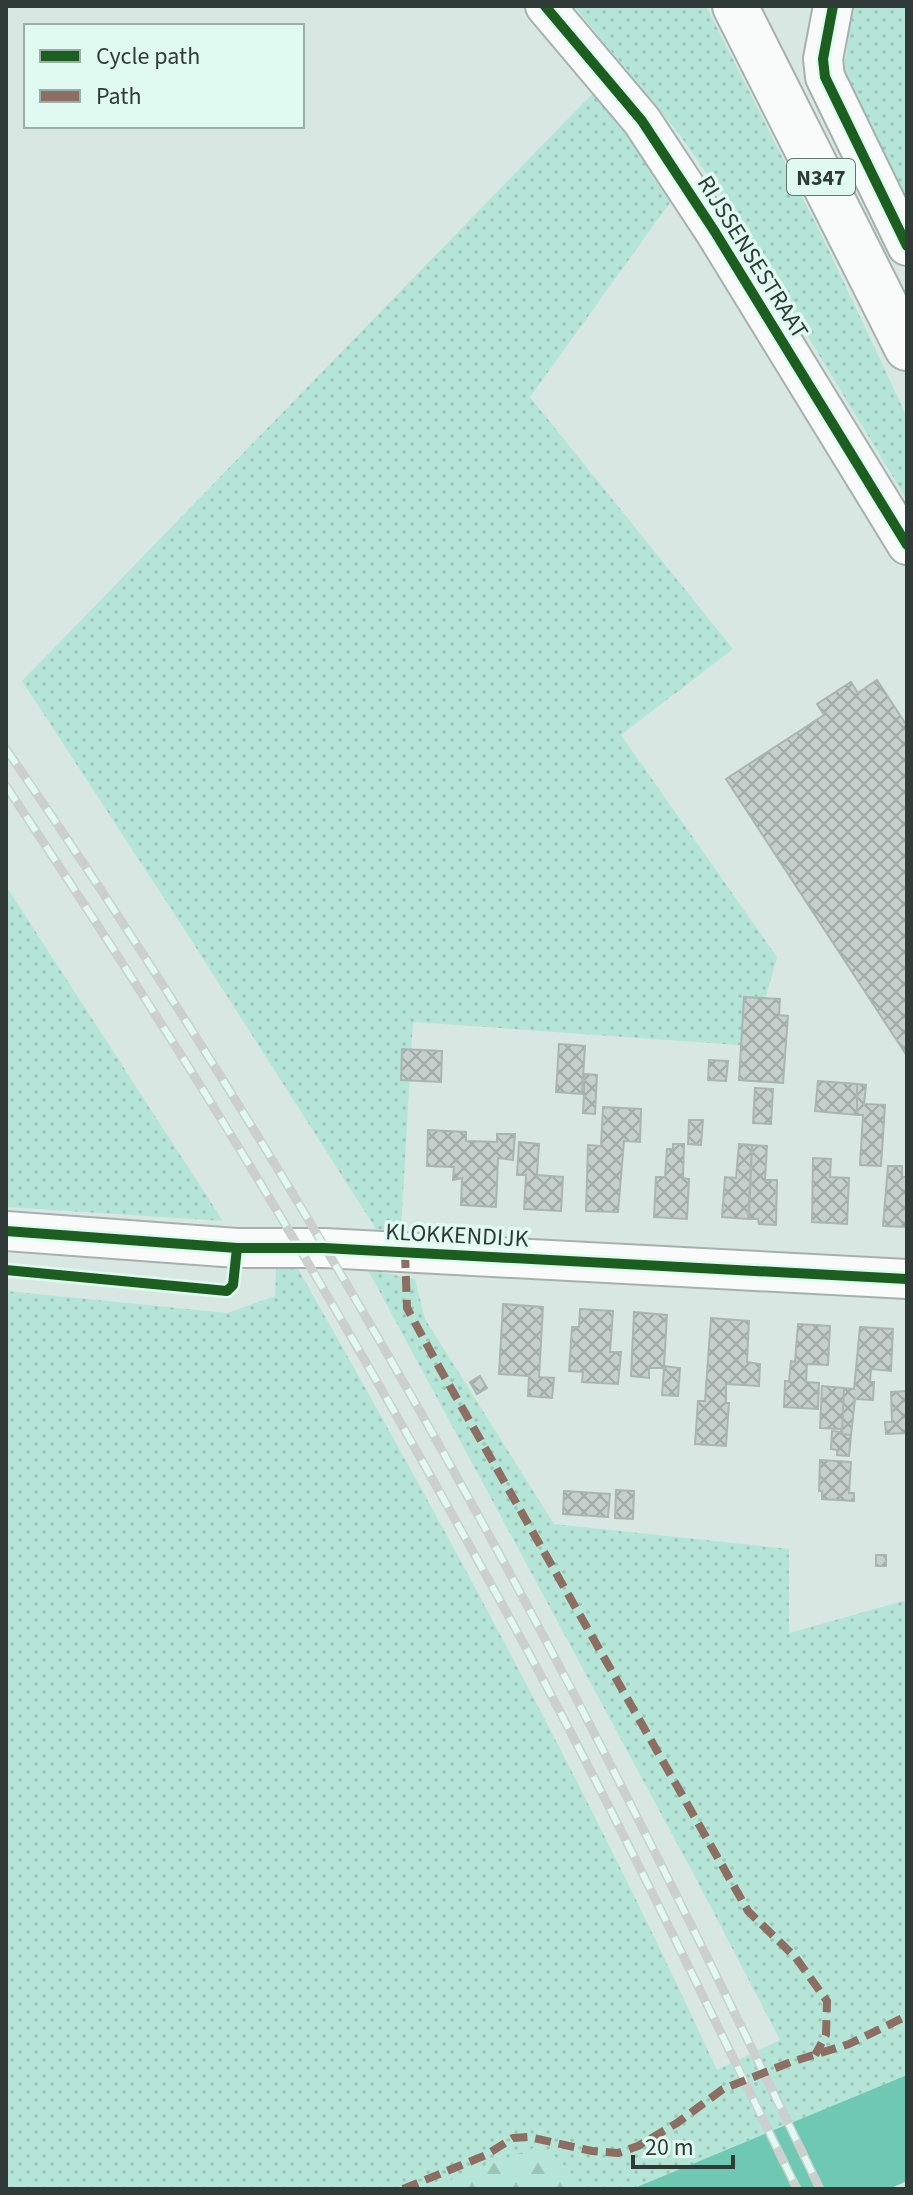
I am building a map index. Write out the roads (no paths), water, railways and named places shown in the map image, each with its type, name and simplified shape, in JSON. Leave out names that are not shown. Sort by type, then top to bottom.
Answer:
[{"type":"main road","name":"N347","points":[[735,6],[907,348]]},
{"type":"street","name":"RIJSSENSESTRAAT","points":[[545,6],[642,121],[715,232],[907,545]]},
{"type":"street","points":[[833,6],[823,59],[825,77],[907,246]]},
{"type":"street","name":"KLOKKENDIJK","points":[[6,1231],[237,1248],[311,1248],[907,1279]]},
{"type":"railway","points":[[6,749],[146,958],[280,1172],[407,1389],[529,1609],[604,1753],[820,2189]]},
{"type":"railway","points":[[6,786],[226,1127],[416,1450],[595,1780],[797,2189]]}]
